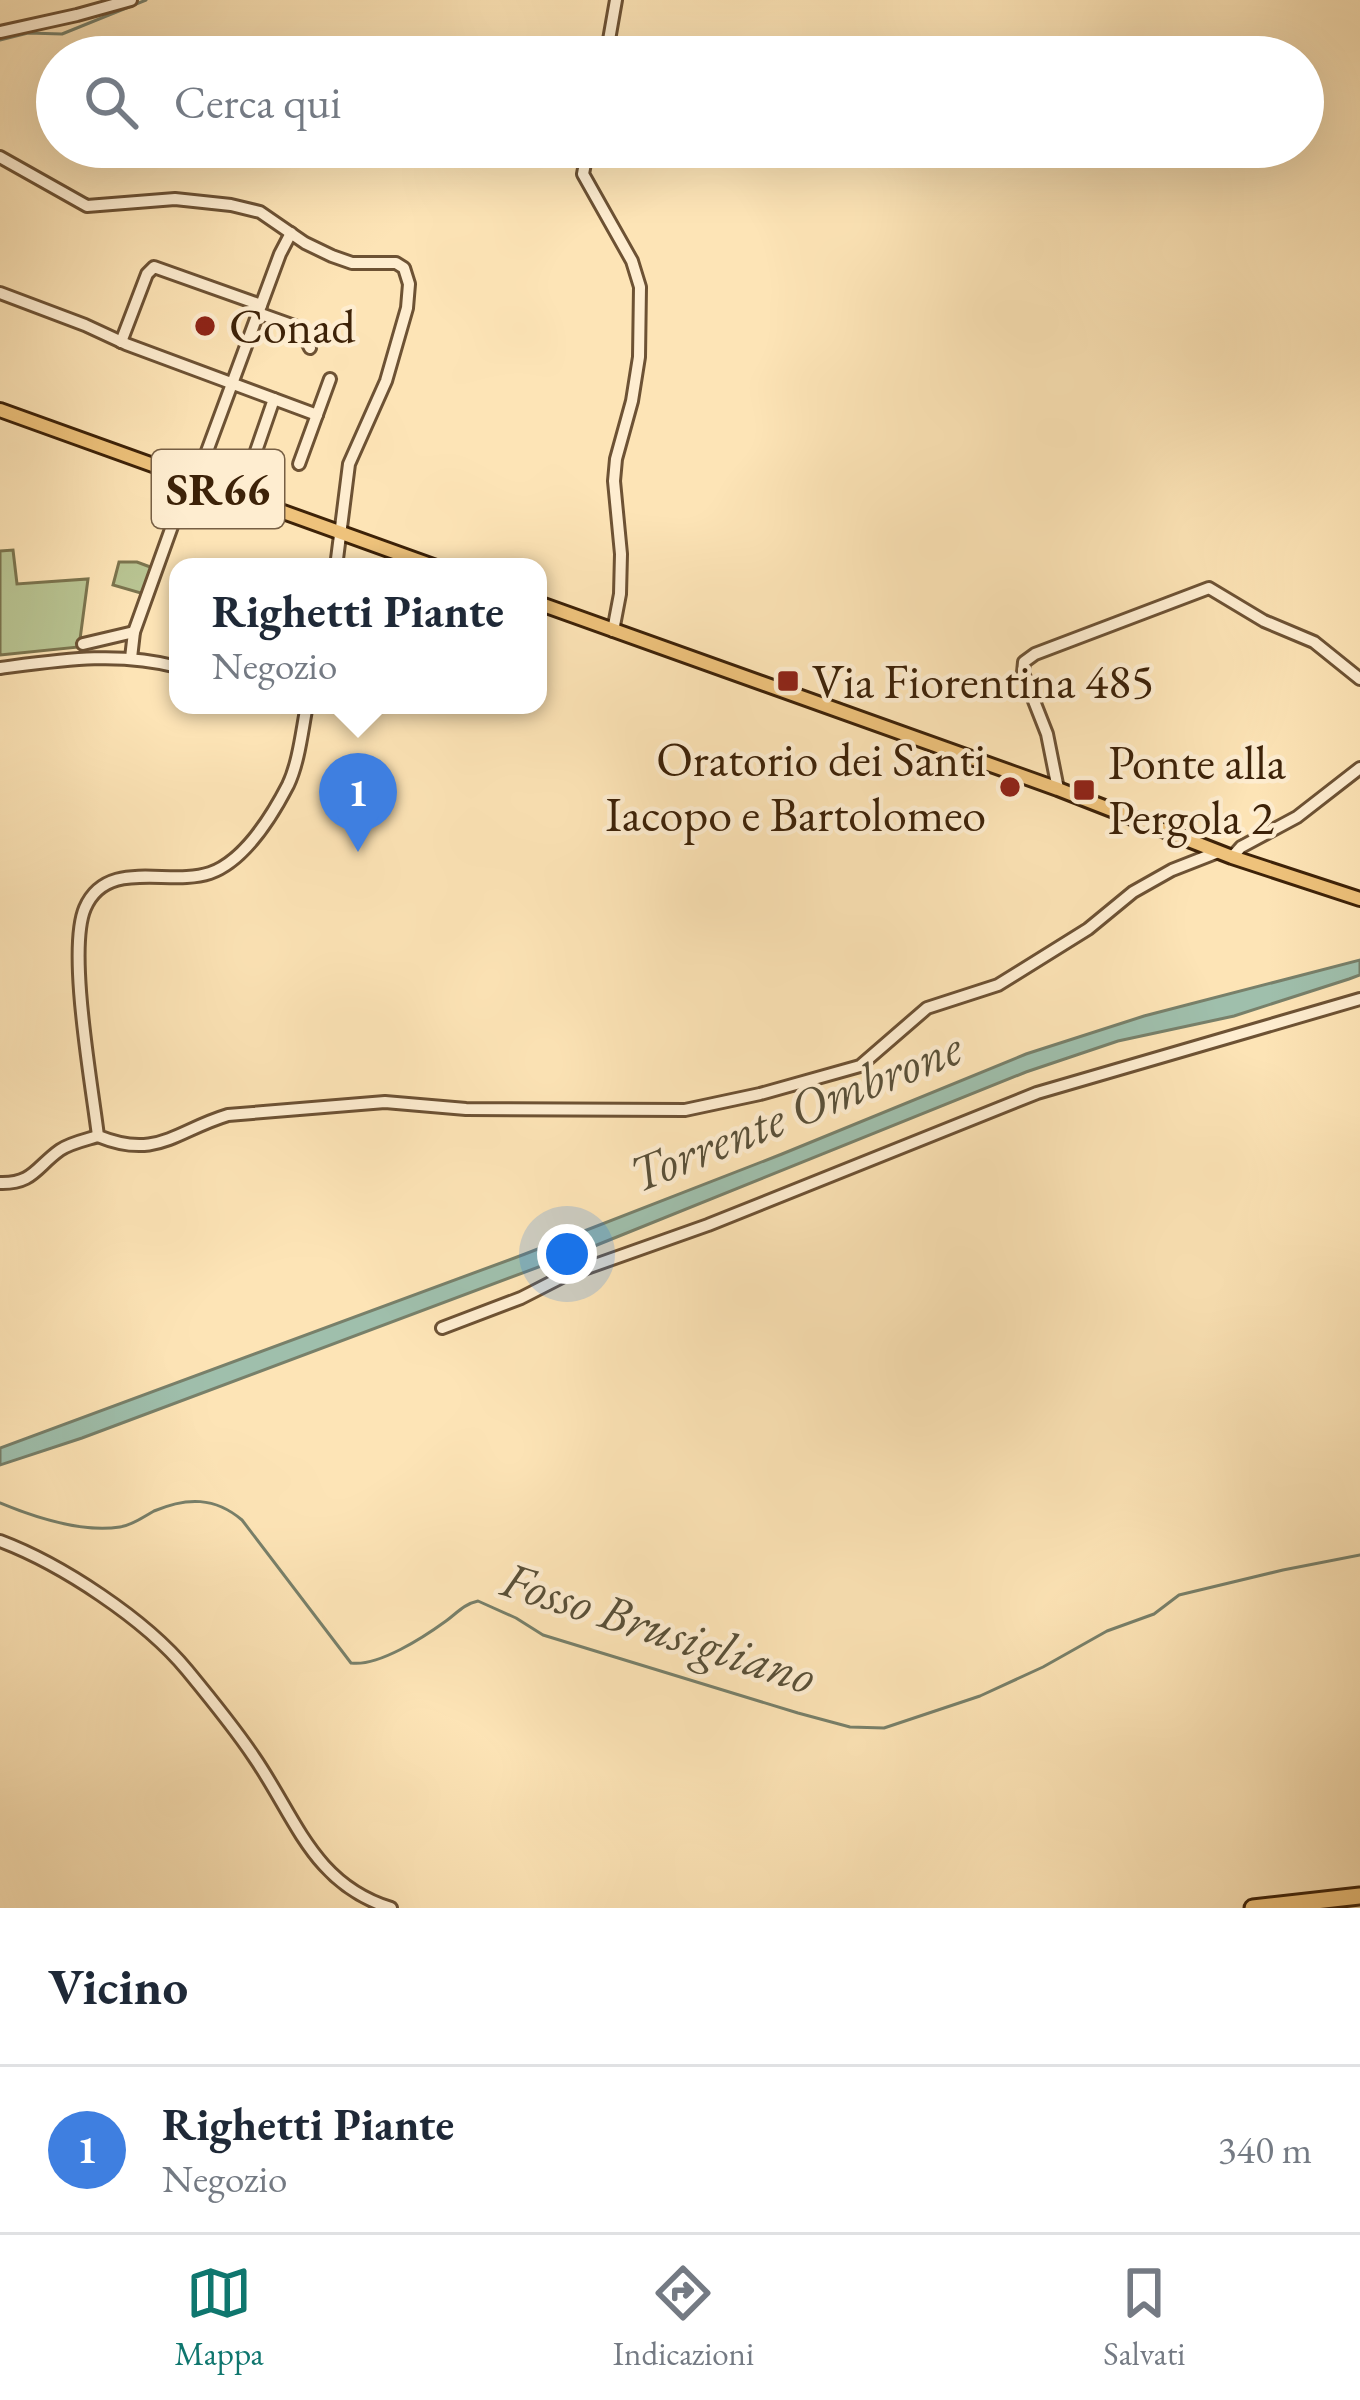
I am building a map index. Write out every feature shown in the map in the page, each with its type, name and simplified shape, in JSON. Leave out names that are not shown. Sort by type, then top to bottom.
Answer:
[{"type":"highway","points":[[1253,1908],[1360,1896]]},
{"type":"main road","name":"SR66","points":[[0,410],[410,558]]},
{"type":"main road","points":[[547,606],[1058,789],[1218,852],[1360,899]]},
{"type":"street","points":[[0,32],[131,0]]},
{"type":"street","points":[[610,36],[616,0]]},
{"type":"street","points":[[0,157],[87,206],[205,201],[260,212],[312,247],[352,263],[396,263],[404,268],[409,279],[407,308],[386,381],[349,464],[337,558]]},
{"type":"street","points":[[585,168],[640,286],[639,357],[614,481],[621,554],[613,631]]},
{"type":"street","points":[[131,658],[134,632],[291,233]]},
{"type":"street","points":[[121,342],[145,279],[157,267],[300,328],[310,348]]},
{"type":"street","points":[[0,293],[316,415]]},
{"type":"street","points":[[298,464],[330,379]]},
{"type":"street","points":[[255,454],[274,399]]},
{"type":"street","points":[[1058,789],[1044,723],[1022,669],[1027,659],[1209,588],[1264,621],[1314,642],[1360,679]]},
{"type":"street","points":[[83,644],[134,632]]},
{"type":"street","points":[[0,668],[94,657],[169,666]]},
{"type":"street","points":[[98,1136],[79,958],[83,912],[97,890],[111,881],[207,874],[236,856],[290,782],[303,714]]},
{"type":"street","points":[[1035,781],[1052,757]]},
{"type":"street","points":[[1232,857],[1240,847],[1297,817],[1360,768]]},
{"type":"street","points":[[0,1183],[20,1182],[62,1148],[98,1136],[143,1146],[162,1143],[228,1115],[385,1102],[466,1109],[685,1110],[760,1094],[860,1066],[927,1008],[998,985],[1088,929],[1133,892],[1218,852]]},
{"type":"street","points":[[442,1328],[1037,1094],[1360,999]]},
{"type":"street","points":[[0,1540],[31,1552],[116,1606],[155,1638],[184,1666],[254,1756],[327,1872],[361,1896],[392,1908]]},
{"type":"green space","points":[[13,550],[17,584],[88,579],[79,647],[0,655],[0,551]]},
{"type":"green space","points":[[119,562],[153,568],[144,594],[113,585]]},
{"type":"shaded area","points":[[1360,960],[1360,975],[1234,1016],[1118,1041],[1026,1072],[592,1247],[0,1465],[0,1448],[525,1254],[1026,1054],[1144,1016]]},
{"type":"waterway","points":[[0,40],[28,33],[62,34],[146,0]]},
{"type":"waterway","name":"Fosso Brusigliano","points":[[0,1503],[90,1528],[120,1527],[178,1503],[222,1507],[242,1520],[351,1663],[400,1650],[478,1601],[543,1635],[850,1727],[884,1728],[980,1696],[1107,1631],[1154,1614],[1179,1595],[1360,1555]]},
{"type":"place","name":"Conad","points":[[205,326]]},
{"type":"place","name":"Via Fiorentina 485","points":[[788,681]]},
{"type":"place","name":"Oratorio dei Santi Iacopo e Bartolomeo","points":[[1010,787]]},
{"type":"place","name":"Ponte alla Pergola 2","points":[[1084,790]]},
{"type":"place","name":"Righetti Piante","points":[[358,852]]},
{"type":"water label","name":"Torrente Ombrone","points":[[795,1110]]}]
